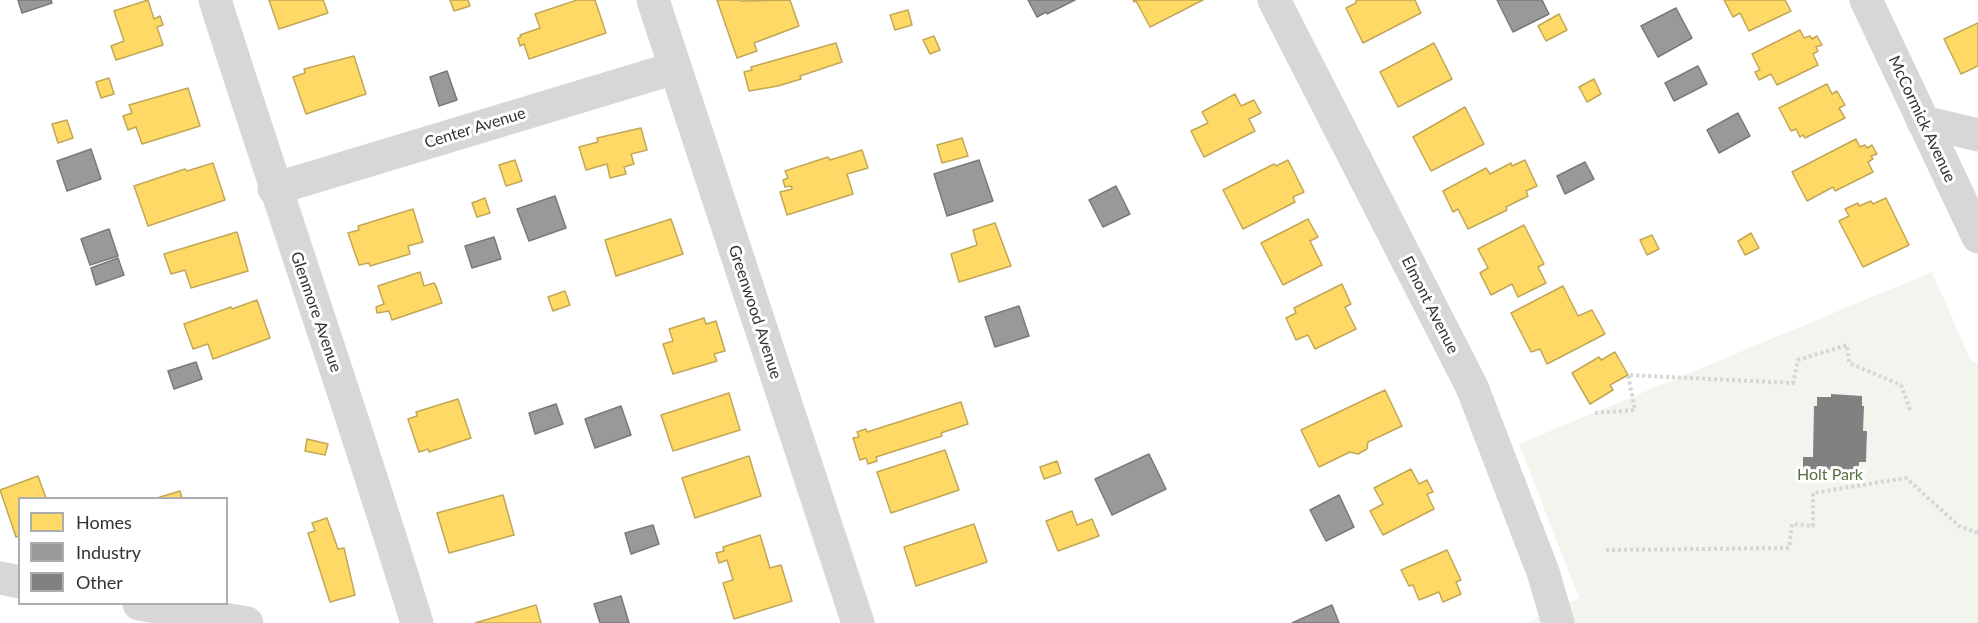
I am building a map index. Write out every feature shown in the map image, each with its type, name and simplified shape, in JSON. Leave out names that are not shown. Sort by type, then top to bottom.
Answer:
[{"type":"street","name":"Glenmore Avenue","points":[[215,0],[274,189],[377,492],[417,623]]},
{"type":"street","name":"Greenwood Avenue","points":[[652,0],[858,623]]},
{"type":"street","name":"Elmont Avenue","points":[[1274,0],[1472,387],[1543,572],[1558,623]]},
{"type":"street","name":"McCormick Avenue","points":[[1866,0],[1978,237]]},
{"type":"street","name":"Center Avenue","points":[[274,189],[675,68]]},
{"type":"street","points":[[1923,122],[1978,135]]},
{"type":"street","points":[[0,578],[18,582]]},
{"type":"street","points":[[150,605],[247,623]]},
{"type":"path","points":[[1595,413],[1635,410],[1628,375],[1793,383],[1798,360],[1846,345],[1849,363],[1901,385],[1911,412]]},
{"type":"path","points":[[1606,550],[1789,548],[1792,524],[1813,526],[1812,493],[1906,478],[1959,526],[1978,533]]},
{"type":"green space","name":"Holt Park","points":[[1932,272],[1970,359],[1978,364],[1978,623],[1526,623],[1579,598],[1519,444]]},
{"type":"building: Homes","points":[[148,0],[154,19],[160,16],[163,25],[157,27],[163,45],[116,60],[111,46],[124,41],[114,11]]},
{"type":"building: Homes","points":[[269,0],[323,0],[328,13],[279,29]]},
{"type":"building: Homes","points":[[450,0],[468,0],[470,6],[454,11]]},
{"type":"building: Homes","points":[[577,0],[595,0],[606,33],[529,59],[524,44],[520,46],[518,38],[521,37],[520,35],[540,28],[535,14]]},
{"type":"building: Homes","points":[[717,0],[790,0],[799,26],[754,43],[757,51],[737,58]]},
{"type":"building: Homes","points":[[1133,0],[1203,0],[1150,27],[1136,1]]},
{"type":"building: Homes","points":[[1356,0],[1415,0],[1421,13],[1363,43],[1346,8],[1356,3]]},
{"type":"building: Homes","points":[[1724,0],[1785,0],[1791,11],[1749,31],[1740,13],[1733,17]]},
{"type":"building: Homes","points":[[908,10],[912,25],[895,30],[890,15]]},
{"type":"building: Homes","points":[[1559,14],[1567,30],[1546,41],[1538,26]]},
{"type":"building: Homes","points":[[1978,23],[1978,66],[1961,74],[1944,39]]},
{"type":"building: Homes","points":[[1800,30],[1804,38],[1810,36],[1812,39],[1817,36],[1822,45],[1816,47],[1818,51],[1813,54],[1818,65],[1777,85],[1771,74],[1759,80],[1755,72],[1760,70],[1752,54]]},
{"type":"building: Homes","points":[[934,36],[940,50],[930,54],[923,40]]},
{"type":"building: Homes","points":[[836,43],[842,62],[800,76],[801,79],[749,91],[744,72],[752,70],[751,67]]},
{"type":"building: Homes","points":[[1434,43],[1452,79],[1398,107],[1380,72]]},
{"type":"building: Homes","points":[[354,56],[366,94],[306,114],[293,77],[305,73],[304,69]]},
{"type":"building: Homes","points":[[109,78],[114,94],[101,98],[96,82]]},
{"type":"building: Homes","points":[[1594,79],[1601,94],[1587,102],[1579,87]]},
{"type":"building: Homes","points":[[1827,84],[1832,94],[1837,91],[1845,105],[1839,108],[1845,118],[1805,138],[1803,135],[1800,137],[1796,129],[1791,131],[1779,108]]},
{"type":"building: Homes","points":[[188,88],[200,126],[142,144],[136,127],[128,130],[123,116],[132,113],[129,105]]},
{"type":"building: Homes","points":[[1235,94],[1241,106],[1254,100],[1261,113],[1249,119],[1255,131],[1204,157],[1191,131],[1208,123],[1202,112]]},
{"type":"building: Homes","points":[[1465,107],[1484,144],[1431,171],[1413,137]]},
{"type":"building: Homes","points":[[67,120],[73,138],[58,143],[52,124]]},
{"type":"building: Homes","points":[[641,128],[647,150],[631,154],[634,164],[624,167],[626,174],[610,178],[607,164],[586,170],[579,147],[598,142],[597,138]]},
{"type":"building: Homes","points":[[962,138],[968,156],[942,163],[937,145]]},
{"type":"building: Homes","points":[[1856,139],[1860,147],[1865,145],[1867,148],[1872,145],[1877,154],[1871,156],[1873,159],[1868,162],[1873,172],[1835,191],[1833,187],[1807,201],[1792,172]]},
{"type":"building: Homes","points":[[862,150],[868,168],[847,174],[853,194],[787,215],[780,192],[792,189],[791,186],[785,187],[783,180],[788,178],[785,171],[828,157],[830,160]]},
{"type":"building: Homes","points":[[515,160],[522,181],[506,186],[499,165]]},
{"type":"building: Homes","points":[[1288,160],[1304,192],[1293,197],[1295,202],[1243,229],[1223,190],[1274,164],[1276,166]]},
{"type":"building: Homes","points":[[1525,160],[1537,186],[1526,191],[1528,196],[1506,207],[1507,210],[1468,229],[1458,209],[1453,212],[1443,191],[1486,168],[1490,174],[1511,163],[1512,166]]},
{"type":"building: Homes","points":[[213,163],[225,200],[148,226],[134,186],[185,169],[187,171]]},
{"type":"building: Homes","points":[[485,198],[490,213],[477,217],[472,203]]},
{"type":"building: Homes","points":[[1886,198],[1909,245],[1863,267],[1839,221],[1849,216],[1845,209],[1858,203],[1859,206],[1871,201],[1873,204]]},
{"type":"building: Homes","points":[[413,209],[423,242],[408,246],[410,254],[370,266],[369,263],[359,265],[348,233],[359,230],[358,226]]},
{"type":"building: Homes","points":[[671,219],[683,254],[616,276],[605,240]]},
{"type":"building: Homes","points":[[1308,219],[1318,237],[1310,241],[1322,265],[1283,285],[1261,243]]},
{"type":"building: Homes","points":[[995,223],[1011,266],[959,282],[951,254],[977,245],[973,230]]},
{"type":"building: Homes","points":[[1524,225],[1544,264],[1538,267],[1546,283],[1518,297],[1512,284],[1491,295],[1480,273],[1488,268],[1478,249]]},
{"type":"building: Homes","points":[[237,232],[248,271],[191,288],[185,270],[171,274],[164,254]]},
{"type":"building: Homes","points":[[1751,233],[1759,248],[1745,255],[1738,241]]},
{"type":"building: Homes","points":[[1652,235],[1659,249],[1647,255],[1640,240]]},
{"type":"building: Homes","points":[[420,272],[424,286],[434,283],[442,303],[392,320],[389,311],[377,313],[376,307],[384,304],[378,286]]},
{"type":"building: Homes","points":[[1342,284],[1351,304],[1345,307],[1356,329],[1315,349],[1308,335],[1296,340],[1286,318],[1296,313],[1294,308]]},
{"type":"building: Homes","points":[[1563,286],[1578,316],[1592,310],[1605,334],[1547,364],[1540,349],[1531,352],[1511,313]]},
{"type":"building: Homes","points":[[565,291],[570,305],[553,311],[548,297]]},
{"type":"building: Homes","points":[[257,300],[270,338],[213,359],[208,344],[193,349],[184,324]]},
{"type":"building: Homes","points":[[704,318],[706,324],[716,321],[725,351],[714,354],[717,361],[673,374],[663,344],[673,341],[669,329]]},
{"type":"building: Homes","points":[[1615,352],[1628,375],[1610,385],[1613,390],[1590,404],[1572,373],[1599,357],[1601,360]]},
{"type":"building: Homes","points":[[1385,390],[1402,426],[1368,442],[1367,449],[1358,454],[1350,452],[1319,467],[1301,430]]},
{"type":"building: Homes","points":[[729,393],[740,430],[673,451],[661,415]]},
{"type":"building: Homes","points":[[458,399],[471,438],[429,452],[428,449],[419,452],[408,419],[417,416],[416,412]]},
{"type":"building: Homes","points":[[961,402],[968,424],[941,433],[942,436],[876,457],[877,461],[868,464],[866,458],[860,460],[853,438],[859,437],[857,432],[866,429],[867,432]]},
{"type":"building: Homes","points":[[307,439],[328,444],[325,455],[305,451]]},
{"type":"building: Homes","points":[[945,450],[959,490],[891,513],[877,472]]},
{"type":"building: Homes","points":[[749,456],[761,496],[695,518],[682,478]]},
{"type":"building: Homes","points":[[1057,461],[1061,473],[1044,479],[1040,467]]},
{"type":"building: Homes","points":[[1411,469],[1419,484],[1427,480],[1433,492],[1427,494],[1434,509],[1383,535],[1370,511],[1383,504],[1374,488]]},
{"type":"building: Homes","points":[[38,476],[46,497],[18,497],[18,536],[16,537],[0,490]]},
{"type":"building: Homes","points":[[180,491],[182,497],[160,497]]},
{"type":"building: Homes","points":[[503,495],[514,535],[449,553],[437,513]]},
{"type":"building: Homes","points":[[1072,511],[1077,525],[1092,519],[1099,536],[1058,551],[1046,521]]},
{"type":"building: Homes","points":[[327,518],[338,549],[344,548],[355,595],[330,602],[308,533],[315,531],[312,523]]},
{"type":"building: Homes","points":[[974,524],[987,562],[916,586],[904,547]]},
{"type":"building: Homes","points":[[760,535],[770,568],[781,565],[792,601],[734,619],[723,583],[733,580],[727,560],[719,563],[716,553],[724,551],[723,547]]},
{"type":"building: Homes","points":[[1447,550],[1461,580],[1456,582],[1461,594],[1443,602],[1439,592],[1419,600],[1413,585],[1409,586],[1401,570]]},
{"type":"building: Homes","points":[[536,605],[541,623],[475,623]]},
{"type":"building: Industry","points":[[18,0],[51,0],[52,3],[22,13]]},
{"type":"building: Industry","points":[[1028,0],[1075,0],[1037,17]]},
{"type":"building: Industry","points":[[1497,0],[1542,0],[1549,14],[1513,32]]},
{"type":"building: Industry","points":[[1676,8],[1692,38],[1658,57],[1641,26]]},
{"type":"building: Industry","points":[[1698,66],[1707,84],[1674,101],[1665,83]]},
{"type":"building: Industry","points":[[447,71],[457,100],[439,106],[430,77]]},
{"type":"building: Industry","points":[[1738,113],[1750,136],[1719,153],[1707,130]]},
{"type":"building: Industry","points":[[91,149],[101,179],[67,191],[57,161]]},
{"type":"building: Industry","points":[[979,160],[993,201],[947,216],[934,174]]},
{"type":"building: Industry","points":[[1585,162],[1594,179],[1565,194],[1557,176]]},
{"type":"building: Industry","points":[[1116,186],[1130,214],[1103,227],[1089,200]]},
{"type":"building: Industry","points":[[555,196],[566,228],[529,241],[517,209]]},
{"type":"building: Industry","points":[[109,229],[118,256],[90,265],[81,239]]},
{"type":"building: Industry","points":[[494,237],[501,259],[472,268],[465,246]]},
{"type":"building: Industry","points":[[118,258],[124,275],[96,285],[91,268]]},
{"type":"building: Industry","points":[[1019,306],[1029,336],[995,347],[985,317]]},
{"type":"building: Industry","points":[[196,362],[202,379],[174,389],[168,371]]},
{"type":"building: Industry","points":[[556,404],[563,424],[535,434],[529,413]]},
{"type":"building: Industry","points":[[621,406],[631,435],[595,448],[585,419]]},
{"type":"building: Industry","points":[[1149,454],[1166,489],[1112,515],[1095,479]]},
{"type":"building: Industry","points":[[1339,495],[1354,527],[1326,541],[1310,510]]},
{"type":"building: Industry","points":[[653,525],[659,544],[631,554],[625,533]]},
{"type":"building: Industry","points":[[621,596],[629,623],[600,623],[594,604]]},
{"type":"building: Industry","points":[[1332,605],[1339,623],[1292,623]]},
{"type":"building: Other","points":[[1831,394],[1862,396],[1863,431],[1867,431],[1866,462],[1859,462],[1859,472],[1803,471],[1803,457],[1813,457],[1814,406],[1817,406],[1817,397],[1831,397]]}]
